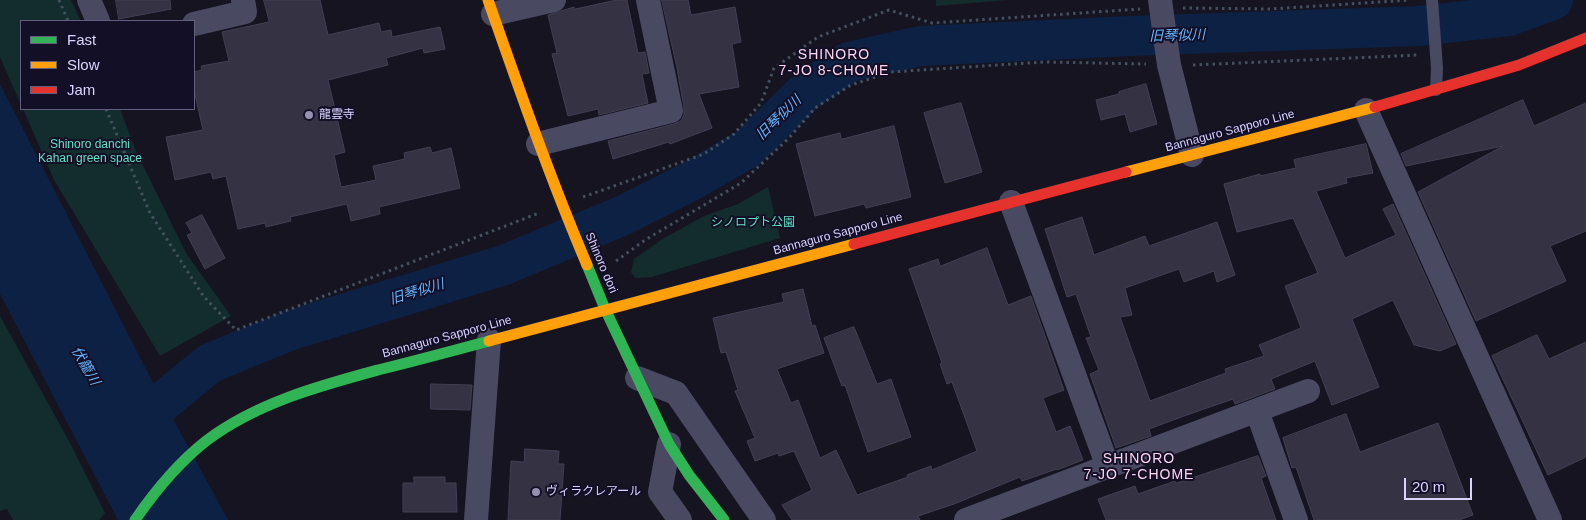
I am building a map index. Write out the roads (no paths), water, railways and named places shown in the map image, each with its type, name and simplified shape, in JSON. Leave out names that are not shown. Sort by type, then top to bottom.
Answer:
[{"type":"main road","name":"Shinoro dori","points":[[491,7],[538,144],[605,309],[669,444],[689,475],[724,520]]},
{"type":"main road","name":"Bannaguro Sapporo Line","points":[[135,520],[172,473],[194,450],[220,431],[262,409],[319,386],[605,309],[1366,110],[1519,65],[1586,38]]},
{"type":"street","points":[[88,0],[98,20]]},
{"type":"street","points":[[195,24],[245,12],[243,0]]},
{"type":"street","points":[[491,7],[554,0]]},
{"type":"street","points":[[538,144],[672,111],[648,0]]},
{"type":"street","points":[[1167,8],[1160,62],[1192,156]]},
{"type":"street","points":[[1366,110],[1550,520]]},
{"type":"street","points":[[1011,202],[1108,467]]},
{"type":"street","points":[[476,520],[489,340]]},
{"type":"street","points":[[637,378],[676,392],[764,520]]},
{"type":"street","points":[[966,520],[1308,392]]},
{"type":"street","points":[[1257,411],[1296,520]]},
{"type":"street","points":[[669,444],[660,492],[680,520]]},
{"type":"lane","points":[[1432,0],[1436,90]]},
{"type":"water","name":"伏籠川","points":[[0,84],[149,375],[228,520],[118,520],[0,294]]},
{"type":"waterway","name":"旧琴似川","points":[[127,442],[159,405],[210,363],[291,330],[504,265],[624,215],[693,180],[748,148],[805,92],[849,62],[920,46],[1130,36],[1418,26],[1509,16],[1553,0]]},
{"type":"place","name":"龍雲寺","points":[[309,115]]},
{"type":"place","name":"ヴィラクレアール","points":[[536,492]]},
{"type":"district","name":"SHINORO 7-JO 8-CHOME","points":[[834,64]]},
{"type":"district","name":"SHINORO 7-JO 7-CHOME","points":[[1139,468]]},
{"type":"park label","name":"Shinoro danchi Kahan green space","points":[[90,152]]},
{"type":"park label","name":"シノロプト公園","points":[[753,223]]}]
